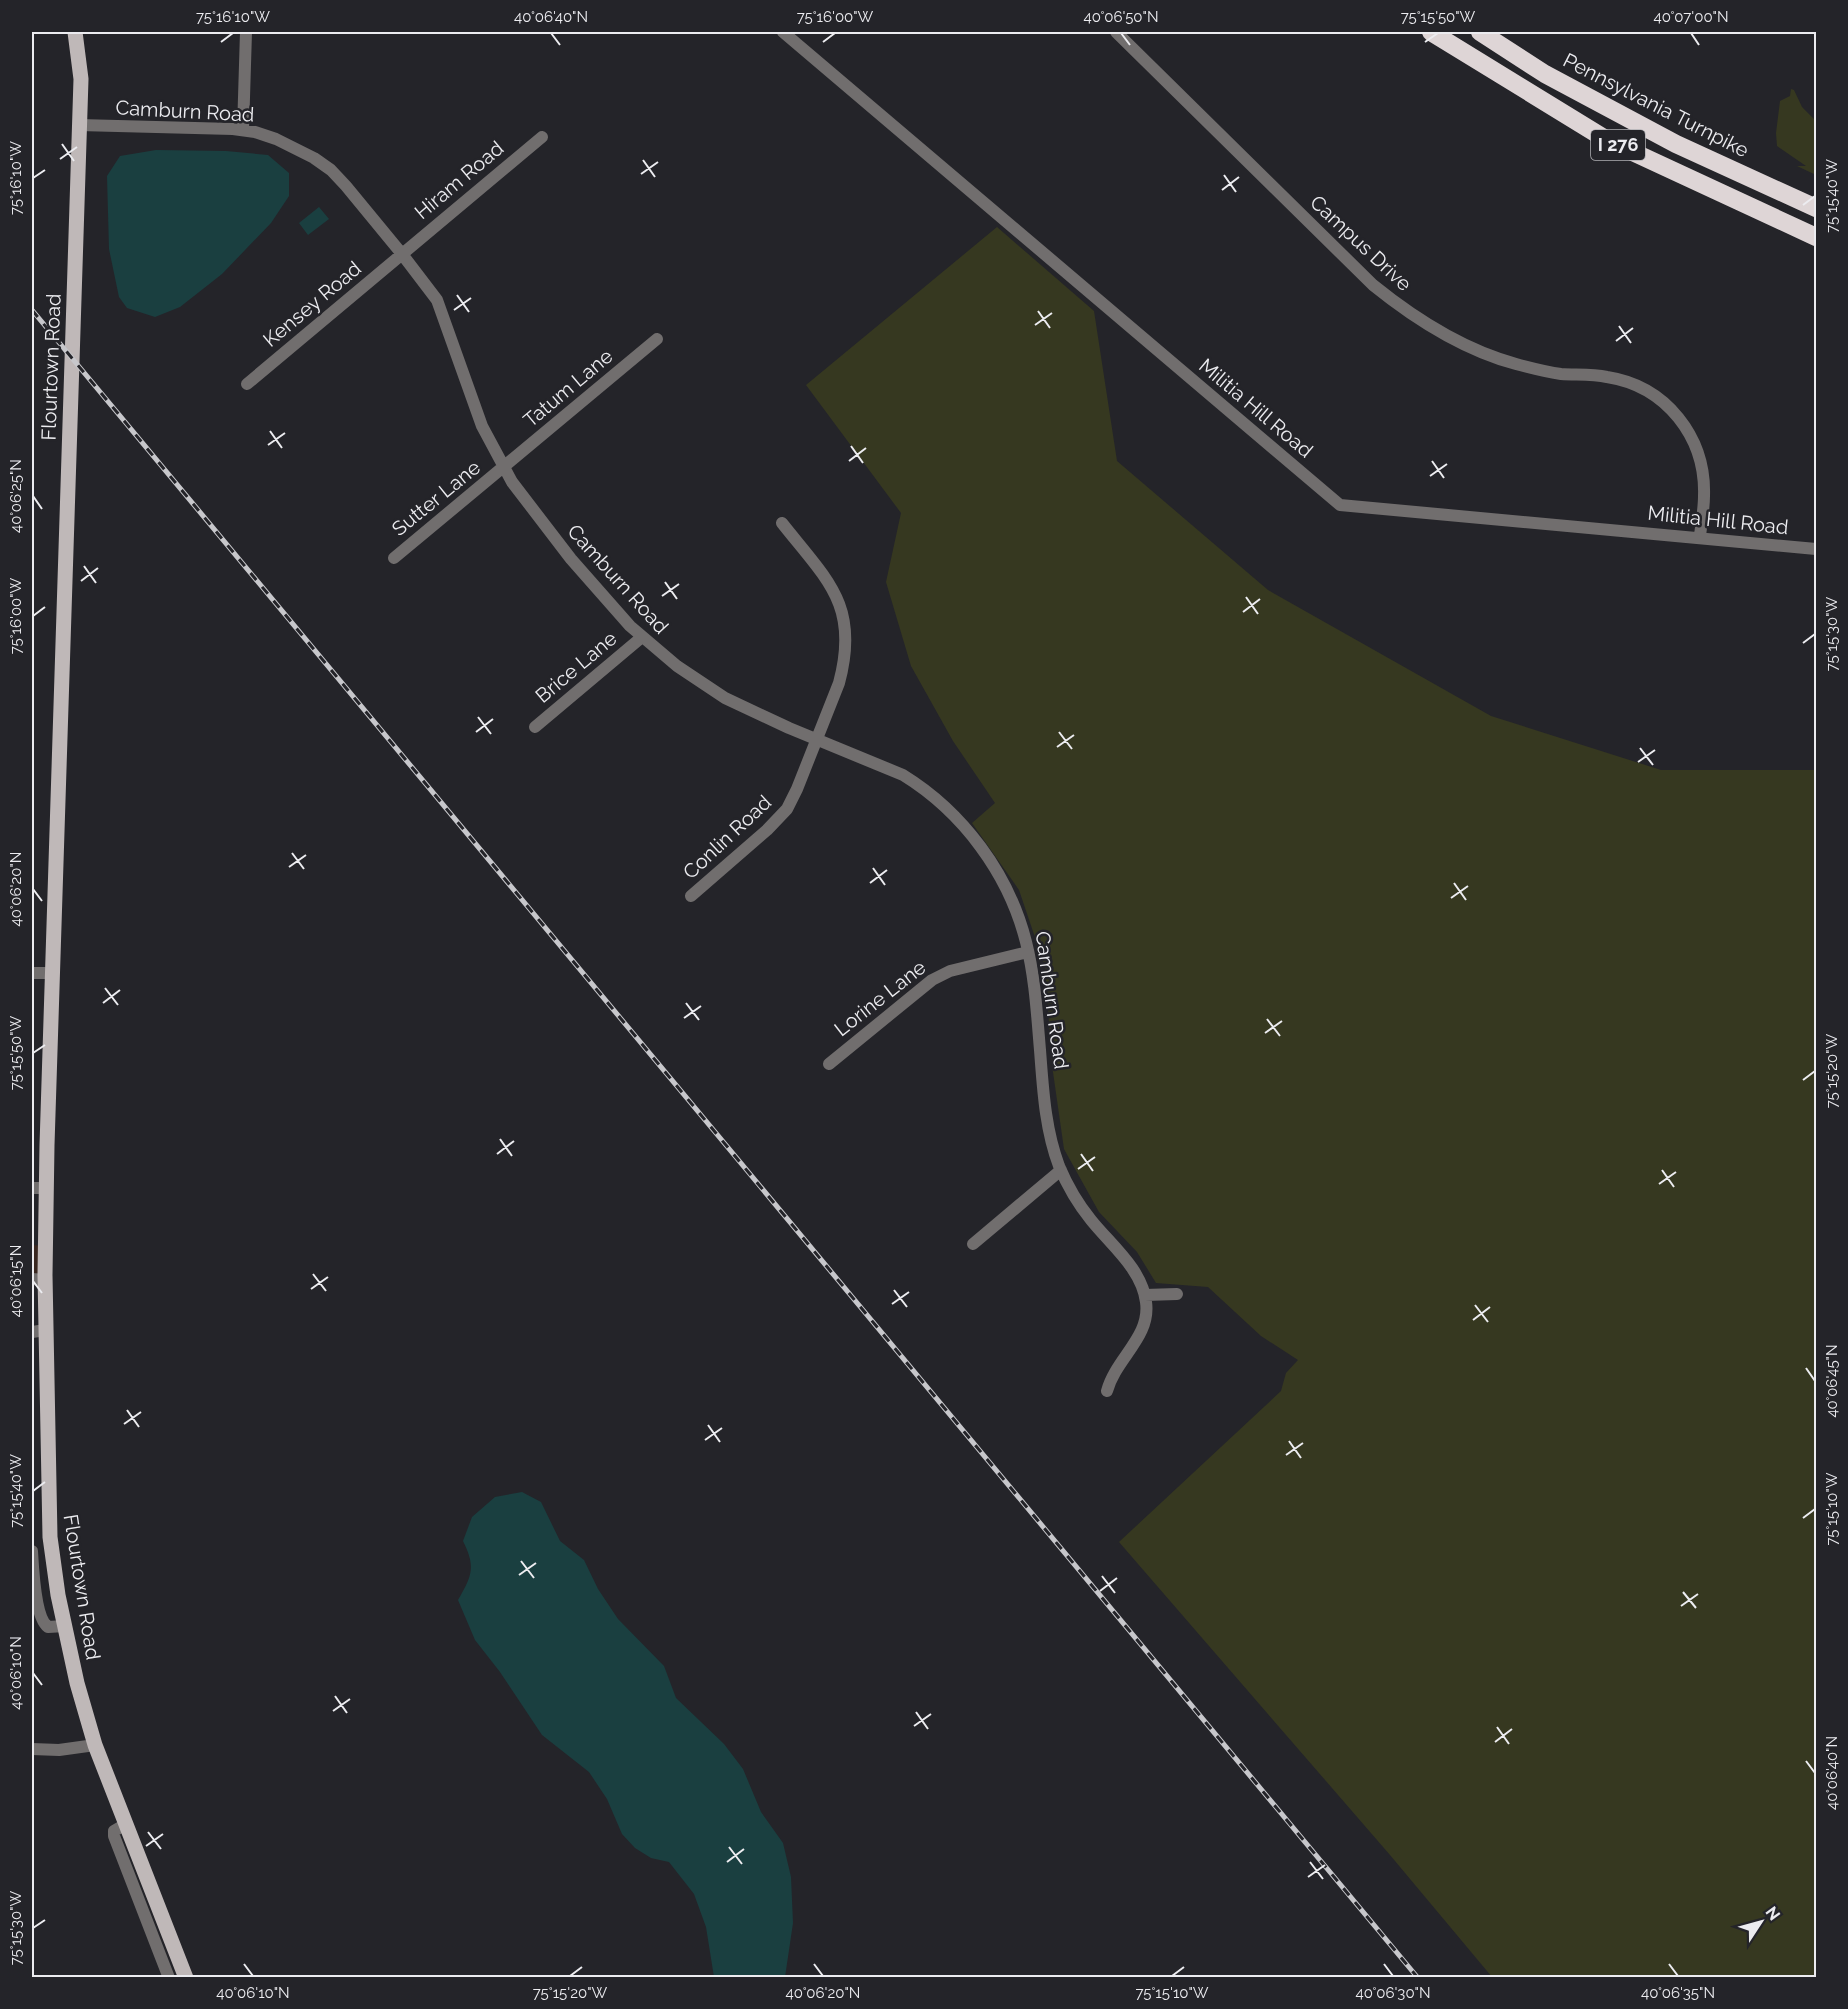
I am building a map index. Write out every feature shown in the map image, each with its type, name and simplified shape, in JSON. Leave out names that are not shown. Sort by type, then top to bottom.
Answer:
[{"type":"highway","name":"I 276","points":[[1431,32],[1607,140],[1816,237]]},
{"type":"highway","name":"Pennsylvania Turnpike","points":[[1480,32],[1545,74],[1676,144],[1816,208]]},
{"type":"main road","name":"Flourtown Road","points":[[75,32],[81,79],[60,768],[39,1188],[39,1331],[50,1537],[77,1683],[95,1746],[186,1977]]},
{"type":"street","points":[[243,130],[246,32]]},
{"type":"street","name":"Militia Hill Road","points":[[783,32],[1340,505],[1816,549]]},
{"type":"street","name":"Campus Drive","points":[[1116,32],[1373,285],[1401,307],[1448,335],[1496,358],[1540,370],[1606,376],[1622,380],[1653,394],[1664,402],[1676,413],[1689,431],[1700,459],[1704,496],[1700,537]]},
{"type":"street","name":"Camburn Road","points":[[79,125],[243,130],[276,139],[314,158],[331,170],[402,254],[437,300],[482,426],[504,468],[512,482],[598,593],[642,637],[676,666],[725,698],[903,776],[940,801],[993,863],[1021,924],[1028,952],[1046,1115],[1055,1155],[1081,1206],[1132,1269],[1145,1295],[1147,1314],[1141,1334],[1116,1368],[1107,1391]]},
{"type":"street","name":"Hiram Road","points":[[402,254],[542,137]]},
{"type":"street","name":"Kensey Road","points":[[247,384],[402,254]]},
{"type":"street","name":"Tatum Lane","points":[[504,468],[657,339]]},
{"type":"street","name":"Sutter Lane","points":[[394,558],[504,468]]},
{"type":"street","name":"Conlin Road","points":[[691,896],[782,815],[793,798],[840,683],[847,650],[842,608],[823,575],[782,523]]},
{"type":"street","name":"Brice Lane","points":[[535,727],[642,637]]},
{"type":"street","name":"Lorine Lane","points":[[829,1064],[932,980],[950,971],[1028,952]]},
{"type":"street","points":[[32,973],[51,973]]},
{"type":"street","points":[[973,1244],[1062,1170]]},
{"type":"street","points":[[1145,1295],[1177,1294]]},
{"type":"street","points":[[32,1551],[42,1620],[48,1627],[65,1626]]},
{"type":"street","points":[[32,1749],[59,1750],[95,1746]]},
{"type":"street","points":[[126,1824],[114,1831],[114,1836],[169,1977]]},
{"type":"shaded area","points":[[32,1245],[46,1246],[45,1280],[32,1279]]},
{"type":"green space","points":[[1791,89],[1794,90],[1802,107],[1816,121],[1816,175],[1797,166],[1806,166],[1777,146],[1776,133],[1780,101],[1790,96]]},
{"type":"green space","points":[[997,227],[1094,311],[1117,461],[1268,590],[1491,716],[1661,770],[1816,770],[1816,1977],[1492,1977],[1390,1855],[1119,1542],[1281,1391],[1286,1373],[1298,1360],[1261,1336],[1208,1287],[1156,1283],[1137,1252],[1099,1212],[1064,1149],[1052,1065],[1045,967],[1019,890],[972,823],[995,803],[953,741],[911,666],[886,582],[901,513],[806,385]]},
{"type":"water","points":[[156,150],[226,151],[268,155],[289,173],[289,196],[271,223],[222,274],[180,307],[155,317],[127,308],[119,297],[109,249],[107,176],[120,156]]},
{"type":"water","points":[[319,207],[329,219],[308,235],[299,223]]},
{"type":"water","points":[[522,1492],[541,1502],[560,1541],[584,1560],[598,1589],[618,1619],[664,1666],[676,1698],[724,1744],[743,1769],[761,1812],[783,1843],[791,1877],[793,1923],[785,1977],[714,1977],[706,1927],[694,1894],[669,1862],[651,1858],[635,1848],[622,1834],[607,1799],[589,1772],[542,1735],[500,1672],[475,1640],[458,1600],[471,1571],[470,1558],[463,1541],[472,1517],[495,1497]]},
{"type":"railway","points":[[32,310],[1418,1978]]}]
